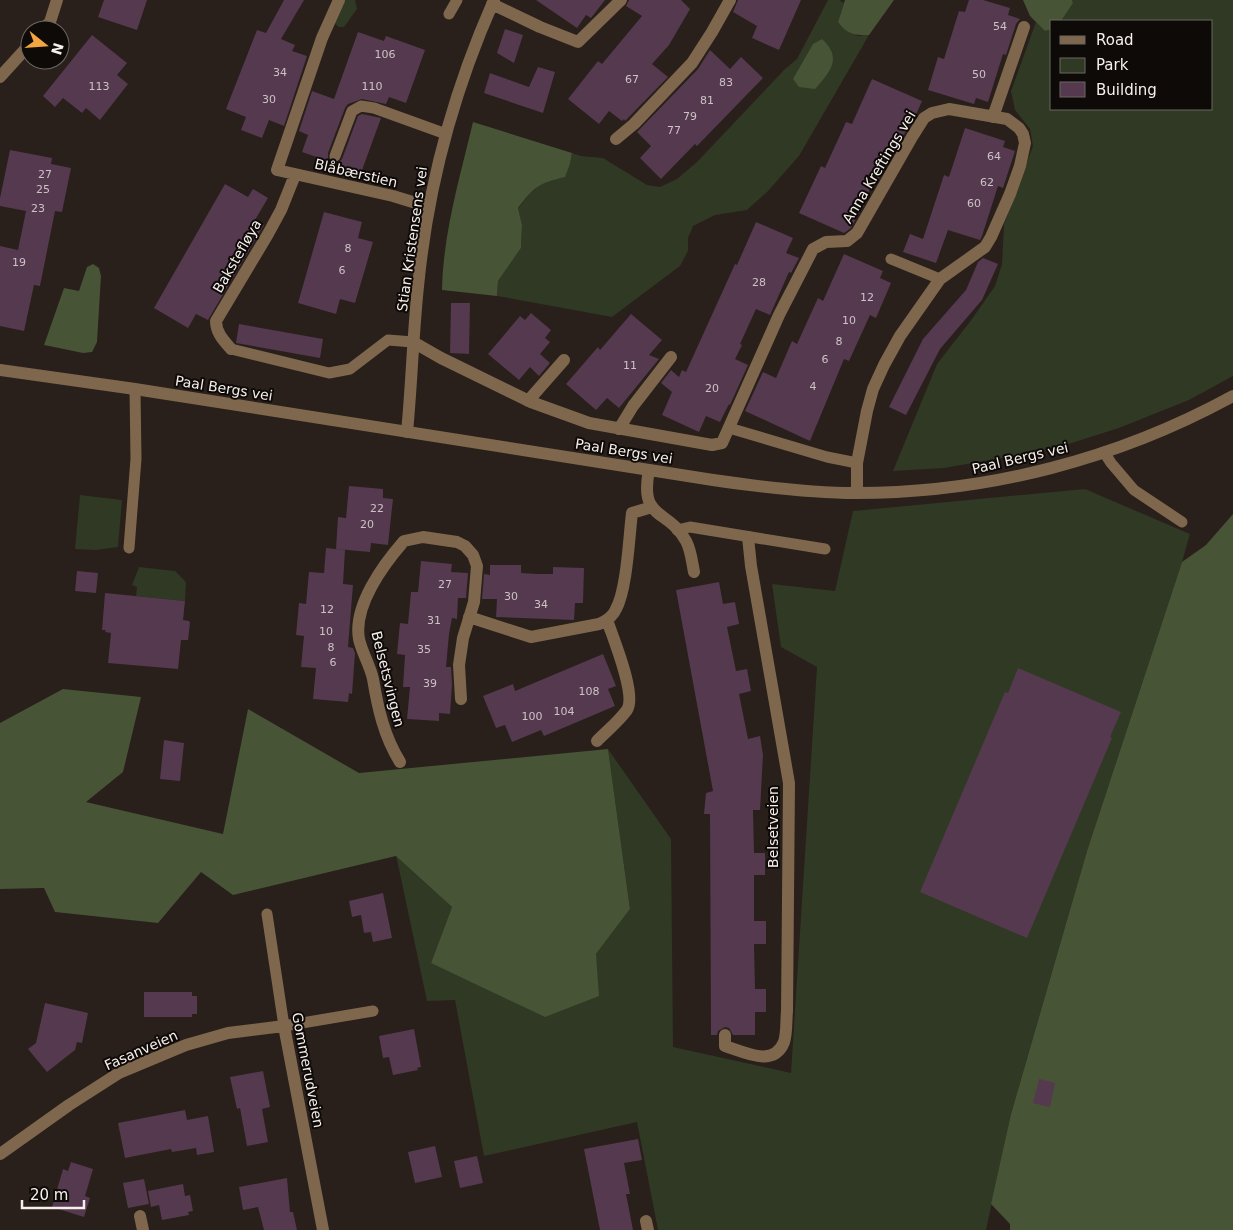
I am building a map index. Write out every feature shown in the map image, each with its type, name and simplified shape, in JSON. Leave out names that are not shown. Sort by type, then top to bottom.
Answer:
[{"type":"street","points":[[51,20],[57,0]]},
{"type":"street","name":"Blåbærstien","points":[[339,0],[322,38],[277,170],[366,190],[429,207]]},
{"type":"street","points":[[493,2],[540,27],[578,42],[621,0]]},
{"type":"street","points":[[616,139],[634,124],[692,63],[730,0]]},
{"type":"street","name":"Stian Kristensens vei","points":[[407,432],[419,277],[435,174],[465,75],[493,2]]},
{"type":"street","points":[[993,117],[1024,27]]},
{"type":"street","points":[[0,77],[20,55]]},
{"type":"street","name":"Anna Kreftings vei","points":[[619,429],[712,445],[722,443],[779,315],[813,250],[826,242],[847,240],[857,233],[924,118],[932,113],[949,109],[1007,119],[1019,128],[1025,143],[1020,166],[1010,194],[985,247],[940,279],[900,336],[884,365],[873,389],[867,411],[857,462],[857,493]]},
{"type":"street","name":"Bakstefløya","points":[[231,349],[218,334],[216,321],[281,210],[295,175]]},
{"type":"street","points":[[413,342],[528,401],[589,423],[619,429],[633,406],[671,357]]},
{"type":"street","points":[[528,401],[564,360]]},
{"type":"street","name":"Paal Bergs vei","points":[[0,370],[135,389],[768,488],[857,493],[909,491],[983,483],[1057,467],[1145,438],[1205,412],[1233,396]]},
{"type":"street","points":[[648,470],[647,498],[652,507],[677,530],[686,542],[694,572]]},
{"type":"street","points":[[469,617],[531,637],[599,624],[607,620],[616,610],[623,586],[632,513],[652,507]]},
{"type":"street","name":"Belsetveien","points":[[725,1035],[725,1046],[752,1055],[774,1056],[784,1042],[787,1011],[789,783],[751,566],[748,537]]},
{"type":"street","name":"Belsetsvingen","points":[[400,762],[390,746],[378,709],[371,670],[359,639],[364,601],[386,561],[404,541],[423,538],[456,542],[466,546],[474,555],[477,566],[474,602],[463,638],[459,665],[461,699]]},
{"type":"street","points":[[597,741],[627,709],[631,701],[629,686],[607,620]]},
{"type":"street","name":"Fasanveien","points":[[0,1154],[69,1105],[119,1073],[186,1046],[228,1033],[284,1026]]},
{"type":"street","name":"Gommerudveien","points":[[284,1026],[323,1230]]},
{"type":"street","points":[[140,1216],[143,1230]]},
{"type":"lane","points":[[449,14],[457,0]]},
{"type":"lane","points":[[335,156],[352,111],[361,106],[374,108],[446,134]]},
{"type":"lane","points":[[891,259],[940,279]]},
{"type":"lane","points":[[231,349],[329,374],[350,368],[388,340],[413,342]]},
{"type":"lane","points":[[129,548],[136,459],[135,389]]},
{"type":"lane","points":[[729,428],[827,457],[857,462]]},
{"type":"lane","points":[[1104,452],[1134,490],[1182,522]]},
{"type":"lane","points":[[677,530],[690,527],[825,549]]},
{"type":"lane","name":"Gommerudveien","points":[[267,914],[284,1026]]},
{"type":"lane","points":[[284,1026],[373,1011]]},
{"type":"green space","points":[[344,0],[355,0],[357,9],[344,27],[339,27],[332,22]]},
{"type":"green space","points":[[828,0],[839,0],[844,3],[838,22],[858,36],[869,35],[799,156],[768,191],[747,210],[715,215],[693,226],[688,238],[688,251],[680,266],[612,317],[497,296],[498,281],[521,248],[522,225],[518,209],[538,187],[565,176],[572,153],[581,156],[603,158],[647,185],[660,187],[677,179],[697,162],[784,70],[797,59]]},
{"type":"green space","points":[[845,0],[894,0],[869,35],[864,35],[848,32],[838,22]]},
{"type":"green space","points":[[1023,0],[1072,0],[1073,3],[1062,20],[1050,20],[1050,30],[1045,31],[1030,16]]},
{"type":"green space","points":[[1072,0],[1233,0],[1233,376],[1189,400],[1119,428],[1059,447],[944,468],[893,471],[937,364],[995,286],[1002,264],[1004,224],[1033,146],[1030,129],[1015,110],[1011,91],[1036,22],[1045,31],[1050,30],[1050,110],[1213,110],[1213,20],[1062,20],[1073,3]]},
{"type":"green space","points":[[822,39],[832,52],[832,65],[815,89],[799,87],[793,79],[813,44]]},
{"type":"green space","points":[[473,122],[572,153],[565,177],[549,181],[538,187],[528,195],[518,208],[522,225],[521,248],[498,281],[497,296],[442,290],[445,247]]},
{"type":"green space","points":[[93,264],[99,268],[101,276],[97,342],[92,352],[83,353],[44,345],[64,288],[79,291],[87,267]]},
{"type":"green space","points":[[1085,489],[1190,534],[1087,851],[1011,1114],[986,1230],[658,1230],[637,1122],[484,1156],[455,1000],[427,1001],[396,855],[452,907],[431,963],[596,954],[630,909],[608,749],[671,839],[673,1047],[791,1073],[817,667],[781,647],[772,584],[835,591],[853,511]]},
{"type":"green space","points":[[80,495],[122,500],[118,547],[96,550],[75,549]]},
{"type":"green space","points":[[1233,514],[1233,1230],[1010,1230],[1010,1224],[991,1204],[1011,1114],[1087,851],[1182,562],[1206,545]]},
{"type":"green space","points":[[139,567],[175,571],[186,582],[185,601],[136,596],[137,587],[132,585]]},
{"type":"green space","points":[[63,689],[141,697],[123,772],[86,802],[223,834],[248,709],[359,773],[608,749],[630,909],[596,954],[599,996],[545,1017],[431,963],[452,907],[396,856],[233,895],[201,872],[158,923],[55,912],[44,888],[0,889],[0,723]]},
{"type":"building","points":[[104,0],[147,0],[137,30],[98,17]]},
{"type":"building","points":[[284,0],[304,0],[281,39],[295,45],[292,51],[307,56],[284,126],[269,120],[262,138],[241,130],[246,117],[226,109],[257,30],[266,33]]},
{"type":"building","points":[[536,0],[605,0],[591,18],[586,15],[577,28]]},
{"type":"building","points":[[629,0],[681,0],[690,9],[669,45],[652,64],[668,77],[625,121],[624,119],[622,121],[609,111],[599,124],[568,99],[598,61],[602,64],[642,16],[626,6]]},
{"type":"building","points":[[738,0],[801,0],[779,50],[752,38],[757,26],[733,12]]},
{"type":"building","points":[[969,0],[983,0],[1010,8],[1008,15],[1020,19],[1016,24],[1006,55],[1003,54],[988,102],[976,98],[974,104],[928,90],[938,57],[944,59],[959,11],[965,12]]},
{"type":"building","points":[[505,29],[523,35],[514,63],[497,53]]},
{"type":"building","points":[[358,32],[384,41],[386,36],[425,50],[406,103],[389,97],[386,104],[362,99],[348,104],[328,153],[328,158],[331,162],[302,152],[308,135],[299,131],[312,91],[334,99]]},
{"type":"building","points":[[92,35],[127,63],[117,75],[128,84],[100,120],[86,108],[82,113],[63,98],[55,107],[43,96],[64,70],[70,70],[70,62]]},
{"type":"building","points":[[710,50],[730,69],[741,57],[763,78],[697,146],[695,144],[661,179],[640,158],[651,146],[637,132],[698,69]]},
{"type":"building","points":[[538,67],[555,72],[543,113],[484,93],[490,73],[529,87]]},
{"type":"building","points":[[872,79],[922,101],[915,117],[900,141],[898,140],[891,157],[875,185],[872,184],[851,228],[844,233],[799,213],[821,166],[825,168],[846,122],[852,124]]},
{"type":"building","points":[[362,114],[381,118],[361,173],[334,163],[342,159],[358,116]]},
{"type":"building","points":[[965,128],[1005,141],[1003,147],[1015,151],[1003,188],[998,186],[980,240],[948,230],[936,263],[903,252],[910,234],[923,239],[944,175],[949,177]]},
{"type":"building","points":[[10,150],[52,158],[51,164],[71,168],[62,212],[55,211],[40,286],[34,285],[24,331],[0,326],[0,246],[18,250],[26,211],[0,206]]},
{"type":"building","points":[[225,184],[248,197],[253,189],[268,198],[255,220],[264,225],[208,320],[196,314],[188,328],[154,308]]},
{"type":"building","points":[[324,212],[362,222],[358,238],[373,242],[355,303],[340,299],[336,314],[298,303]]},
{"type":"building","points":[[756,222],[793,238],[786,253],[799,258],[791,273],[789,272],[770,315],[756,309],[735,359],[748,365],[730,405],[720,422],[706,416],[699,432],[662,415],[672,392],[661,383],[671,370],[679,377],[682,370],[686,372]]},
{"type":"building","points":[[844,254],[883,271],[880,278],[891,283],[876,318],[870,315],[849,361],[844,359],[810,441],[745,411],[763,372],[776,378],[792,341],[797,344],[818,298],[823,301]]},
{"type":"building","points":[[983,258],[998,264],[982,300],[940,349],[906,415],[889,407],[923,339],[966,290],[978,262]]},
{"type":"building","points":[[451,303],[470,303],[469,354],[450,353]]},
{"type":"building","points":[[531,313],[551,330],[545,338],[550,342],[540,354],[550,363],[539,376],[530,367],[519,380],[488,354],[520,316],[525,320]]},
{"type":"building","points":[[631,314],[662,340],[649,355],[659,359],[619,408],[607,398],[596,410],[566,384],[598,347],[600,350]]},
{"type":"building","points":[[239,324],[323,339],[320,358],[236,343]]},
{"type":"building","points":[[349,486],[383,489],[383,498],[393,499],[388,545],[371,543],[370,552],[336,549],[338,517],[346,518]]},
{"type":"building","points":[[326,548],[345,550],[343,584],[353,585],[348,647],[353,648],[355,653],[352,694],[349,693],[348,702],[313,699],[316,668],[301,667],[304,636],[296,635],[299,603],[306,604],[309,572],[324,573]]},
{"type":"building","points":[[421,561],[452,564],[451,572],[468,573],[466,598],[458,598],[457,619],[452,618],[449,634],[446,667],[451,667],[450,714],[439,713],[439,721],[407,719],[410,687],[403,687],[405,655],[397,654],[400,623],[408,624],[411,592],[418,592]]},
{"type":"building","points":[[490,565],[521,565],[521,573],[537,574],[553,574],[553,567],[584,568],[583,603],[575,603],[574,620],[496,617],[497,599],[482,599],[484,574],[490,575]]},
{"type":"building","points":[[77,571],[98,573],[96,593],[75,591]]},
{"type":"building","points":[[719,582],[723,604],[735,602],[739,624],[727,627],[736,671],[747,669],[751,691],[739,694],[748,739],[760,736],[763,755],[760,810],[753,810],[754,853],[765,853],[765,875],[754,875],[754,921],[766,921],[766,944],[754,944],[755,989],[766,989],[766,1012],[755,1012],[755,1035],[733,1035],[729,1028],[725,1027],[718,1031],[717,1035],[711,1035],[710,814],[704,814],[706,793],[713,791],[676,590]]},
{"type":"building","points":[[105,593],[185,601],[183,620],[190,623],[188,640],[181,640],[178,669],[108,663],[111,633],[102,630]]},
{"type":"building","points":[[603,654],[616,686],[608,689],[615,706],[544,736],[541,730],[512,742],[505,725],[496,728],[483,696],[513,684],[515,691]]},
{"type":"building","points":[[1018,668],[1121,712],[1110,737],[1112,738],[1027,938],[920,892],[1005,692],[1008,693]]},
{"type":"building","points":[[164,740],[184,743],[180,781],[160,779]]},
{"type":"building","points":[[383,893],[392,938],[373,942],[371,932],[364,933],[361,915],[352,917],[349,901]]},
{"type":"building","points":[[144,992],[192,992],[192,996],[197,996],[197,1014],[192,1014],[192,1017],[144,1017]]},
{"type":"building","points":[[45,1003],[88,1013],[82,1043],[77,1042],[75,1050],[47,1072],[28,1049],[36,1043]]},
{"type":"building","points":[[414,1029],[421,1067],[417,1068],[418,1070],[393,1075],[389,1057],[383,1058],[379,1036]]},
{"type":"building","points":[[263,1071],[270,1107],[262,1109],[268,1142],[247,1146],[240,1108],[237,1109],[230,1077]]},
{"type":"building","points":[[1039,1079],[1055,1083],[1050,1107],[1033,1103]]},
{"type":"building","points":[[185,1110],[187,1120],[208,1116],[214,1152],[197,1155],[196,1148],[172,1152],[171,1149],[125,1158],[118,1123]]},
{"type":"building","points":[[638,1139],[642,1160],[624,1163],[630,1194],[626,1194],[633,1230],[600,1230],[584,1149]]},
{"type":"building","points":[[435,1146],[442,1177],[415,1183],[408,1152]]},
{"type":"building","points":[[477,1156],[483,1183],[460,1188],[454,1161]]},
{"type":"building","points":[[71,1162],[93,1169],[85,1196],[90,1198],[84,1217],[52,1207],[63,1169],[68,1171]]},
{"type":"building","points":[[287,1178],[290,1212],[293,1212],[297,1230],[264,1230],[258,1207],[243,1210],[239,1187]]},
{"type":"building","points":[[144,1179],[149,1204],[128,1208],[123,1183]]},
{"type":"building","points":[[183,1184],[185,1196],[190,1195],[193,1211],[188,1212],[189,1215],[162,1220],[159,1205],[151,1207],[148,1191]]}]
